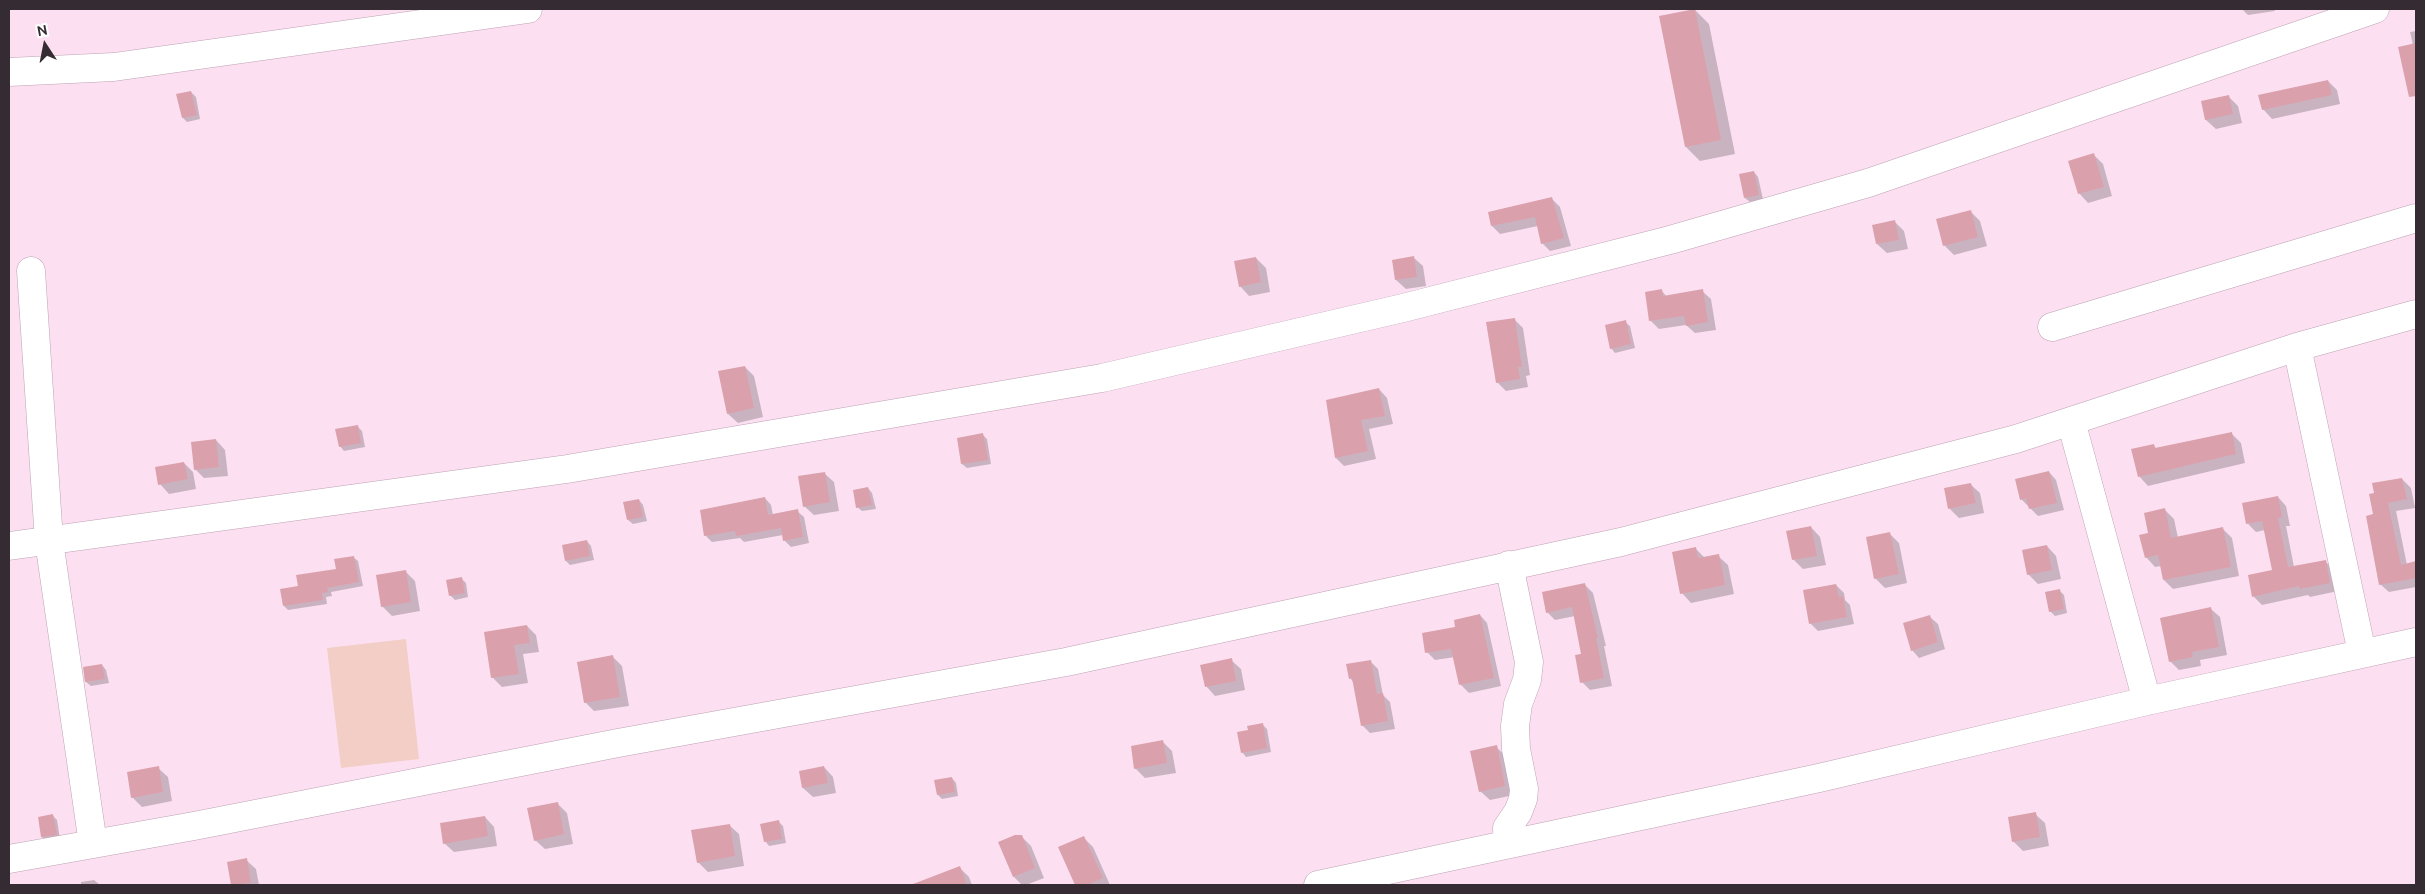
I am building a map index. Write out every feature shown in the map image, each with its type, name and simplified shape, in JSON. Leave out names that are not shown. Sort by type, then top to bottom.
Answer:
[{"type":"street","points":[[9,72],[114,67],[528,9]]},
{"type":"street","points":[[9,546],[558,471],[1102,378],[1403,308],[1670,240],[1877,180],[2375,9]]},
{"type":"street","points":[[2052,327],[2416,218]]},
{"type":"street","points":[[31,271],[49,541],[93,844]]},
{"type":"street","points":[[9,859],[618,743],[1066,662],[1631,539],[2016,439],[2297,348],[2416,314]]},
{"type":"street","points":[[2297,348],[2362,653]]},
{"type":"street","points":[[2071,421],[2147,701]]},
{"type":"street","points":[[1508,565],[1529,662],[1527,680],[1518,704],[1515,726],[1516,750],[1524,789],[1523,799],[1518,812],[1507,828],[1508,844]]},
{"type":"street","points":[[1318,885],[1820,778],[2147,701],[2416,642]]},
{"type":"shaded area","points":[[406,639],[419,759],[341,768],[327,648]]},
{"type":"building","points":[[1695,9],[1721,140],[1685,147],[1659,16]]},
{"type":"building","points":[[2416,43],[2416,96],[2409,97],[2398,47]]},
{"type":"building","points":[[2328,80],[2332,95],[2262,110],[2258,95]]},
{"type":"building","points":[[191,91],[197,115],[182,118],[176,94]]},
{"type":"building","points":[[2229,95],[2233,114],[2205,120],[2201,101]]},
{"type":"building","points":[[2094,153],[2104,187],[2078,194],[2068,161]]},
{"type":"building","points":[[1754,171],[1759,195],[1744,198],[1739,174]]},
{"type":"building","points":[[1552,197],[1564,238],[1541,244],[1535,217],[1491,226],[1488,212]]},
{"type":"building","points":[[1971,210],[1978,237],[1943,246],[1936,219]]},
{"type":"building","points":[[1895,220],[1899,240],[1876,244],[1872,225]]},
{"type":"building","points":[[1414,256],[1417,277],[1395,280],[1392,260]]},
{"type":"building","points":[[1256,257],[1261,282],[1239,287],[1234,261]]},
{"type":"building","points":[[1662,289],[1663,296],[1703,289],[1708,322],[1686,326],[1684,316],[1649,321],[1645,292]]},
{"type":"building","points":[[1515,318],[1522,367],[1518,367],[1520,379],[1496,383],[1486,322]]},
{"type":"building","points":[[1626,320],[1631,344],[1610,349],[1605,325]]},
{"type":"building","points":[[745,366],[754,408],[727,414],[718,371]]},
{"type":"building","points":[[1379,388],[1385,416],[1361,420],[1368,451],[1335,458],[1326,400]]},
{"type":"building","points":[[358,425],[361,443],[339,447],[335,429]]},
{"type":"building","points":[[2232,432],[2236,454],[2138,477],[2131,449],[2154,444],[2155,448]]},
{"type":"building","points":[[983,433],[988,460],[961,464],[957,438]]},
{"type":"building","points":[[216,439],[219,467],[194,470],[191,442]]},
{"type":"building","points":[[184,462],[188,479],[158,485],[155,467]]},
{"type":"building","points":[[2049,471],[2057,503],[2029,509],[2026,498],[2020,500],[2015,479]]},
{"type":"building","points":[[825,472],[830,502],[803,507],[798,476]]},
{"type":"building","points":[[2402,478],[2407,499],[2388,503],[2401,565],[2416,561],[2416,578],[2379,585],[2366,516],[2373,514],[2369,494],[2374,493],[2372,483]]},
{"type":"building","points":[[1971,483],[1976,503],[1948,509],[1944,488]]},
{"type":"building","points":[[868,487],[872,505],[856,508],[853,490]]},
{"type":"building","points":[[2278,496],[2282,517],[2278,518],[2288,567],[2326,560],[2330,583],[2300,589],[2299,586],[2252,597],[2248,575],[2272,570],[2262,521],[2246,524],[2242,503]]},
{"type":"building","points":[[765,497],[768,515],[798,509],[803,537],[783,541],[781,528],[736,536],[735,531],[704,536],[700,510]]},
{"type":"building","points":[[639,499],[643,517],[627,520],[623,502]]},
{"type":"building","points":[[2165,508],[2171,538],[2223,527],[2231,567],[2163,580],[2158,555],[2145,558],[2139,535],[2148,533],[2144,513]]},
{"type":"building","points":[[1811,526],[1817,556],[1792,560],[1786,531]]},
{"type":"building","points":[[1890,532],[1899,574],[1874,579],[1866,537]]},
{"type":"building","points":[[587,540],[590,556],[565,561],[562,545]]},
{"type":"building","points":[[2047,545],[2052,570],[2027,575],[2022,550]]},
{"type":"building","points":[[1696,547],[1698,558],[1719,554],[1725,585],[1680,594],[1672,552]]},
{"type":"building","points":[[354,556],[359,582],[327,588],[328,592],[322,593],[323,600],[283,606],[280,589],[298,586],[296,575],[336,569],[334,559]]},
{"type":"building","points":[[406,570],[411,602],[381,607],[376,575]]},
{"type":"building","points":[[462,577],[465,593],[449,596],[446,580]]},
{"type":"building","points":[[1585,583],[1598,638],[1596,638],[1604,678],[1580,683],[1575,655],[1581,654],[1572,607],[1546,613],[1542,592]]},
{"type":"building","points":[[1836,584],[1839,597],[1843,596],[1847,617],[1809,624],[1803,590]]},
{"type":"building","points":[[2060,589],[2064,609],[2049,612],[2045,592]]},
{"type":"building","points":[[2211,607],[2219,647],[2192,652],[2193,657],[2169,662],[2160,618]]},
{"type":"building","points":[[1480,614],[1494,678],[1459,685],[1451,649],[1425,653],[1422,633],[1455,627],[1454,620]]},
{"type":"building","points":[[1930,615],[1938,642],[1911,651],[1903,623]]},
{"type":"building","points":[[527,625],[530,643],[514,645],[519,674],[491,678],[484,632]]},
{"type":"building","points":[[613,655],[620,697],[584,703],[577,662]]},
{"type":"building","points":[[1232,658],[1236,681],[1205,687],[1200,665]]},
{"type":"building","points":[[1371,660],[1377,694],[1383,693],[1388,721],[1361,726],[1352,678],[1349,679],[1346,664]]},
{"type":"building","points":[[102,664],[105,679],[85,682],[83,667]]},
{"type":"building","points":[[1263,723],[1267,748],[1241,753],[1237,732],[1248,730],[1247,726]]},
{"type":"building","points":[[1163,740],[1167,763],[1134,769],[1131,746]]},
{"type":"building","points":[[1497,745],[1505,786],[1479,792],[1470,751]]},
{"type":"building","points":[[159,766],[163,792],[131,798],[127,772]]},
{"type":"building","points":[[824,766],[828,783],[802,788],[799,771]]},
{"type":"building","points":[[952,777],[955,792],[937,795],[934,780]]},
{"type":"building","points":[[558,802],[564,834],[534,841],[527,808]]},
{"type":"building","points":[[2036,812],[2040,837],[2012,842],[2008,817]]},
{"type":"building","points":[[53,814],[57,835],[41,837],[38,817]]},
{"type":"building","points":[[485,816],[488,836],[443,844],[440,823]]},
{"type":"building","points":[[779,820],[782,839],[764,842],[760,824]]},
{"type":"building","points":[[730,824],[735,856],[697,863],[691,830]]},
{"type":"building","points":[[1015,835],[1022,835],[1035,868],[1013,877],[998,842]]},
{"type":"building","points":[[1084,836],[1103,878],[1087,885],[1075,885],[1058,847]]},
{"type":"building","points":[[247,858],[251,883],[231,885],[227,862]]},
{"type":"building","points":[[960,866],[967,885],[913,885],[913,884]]}]
